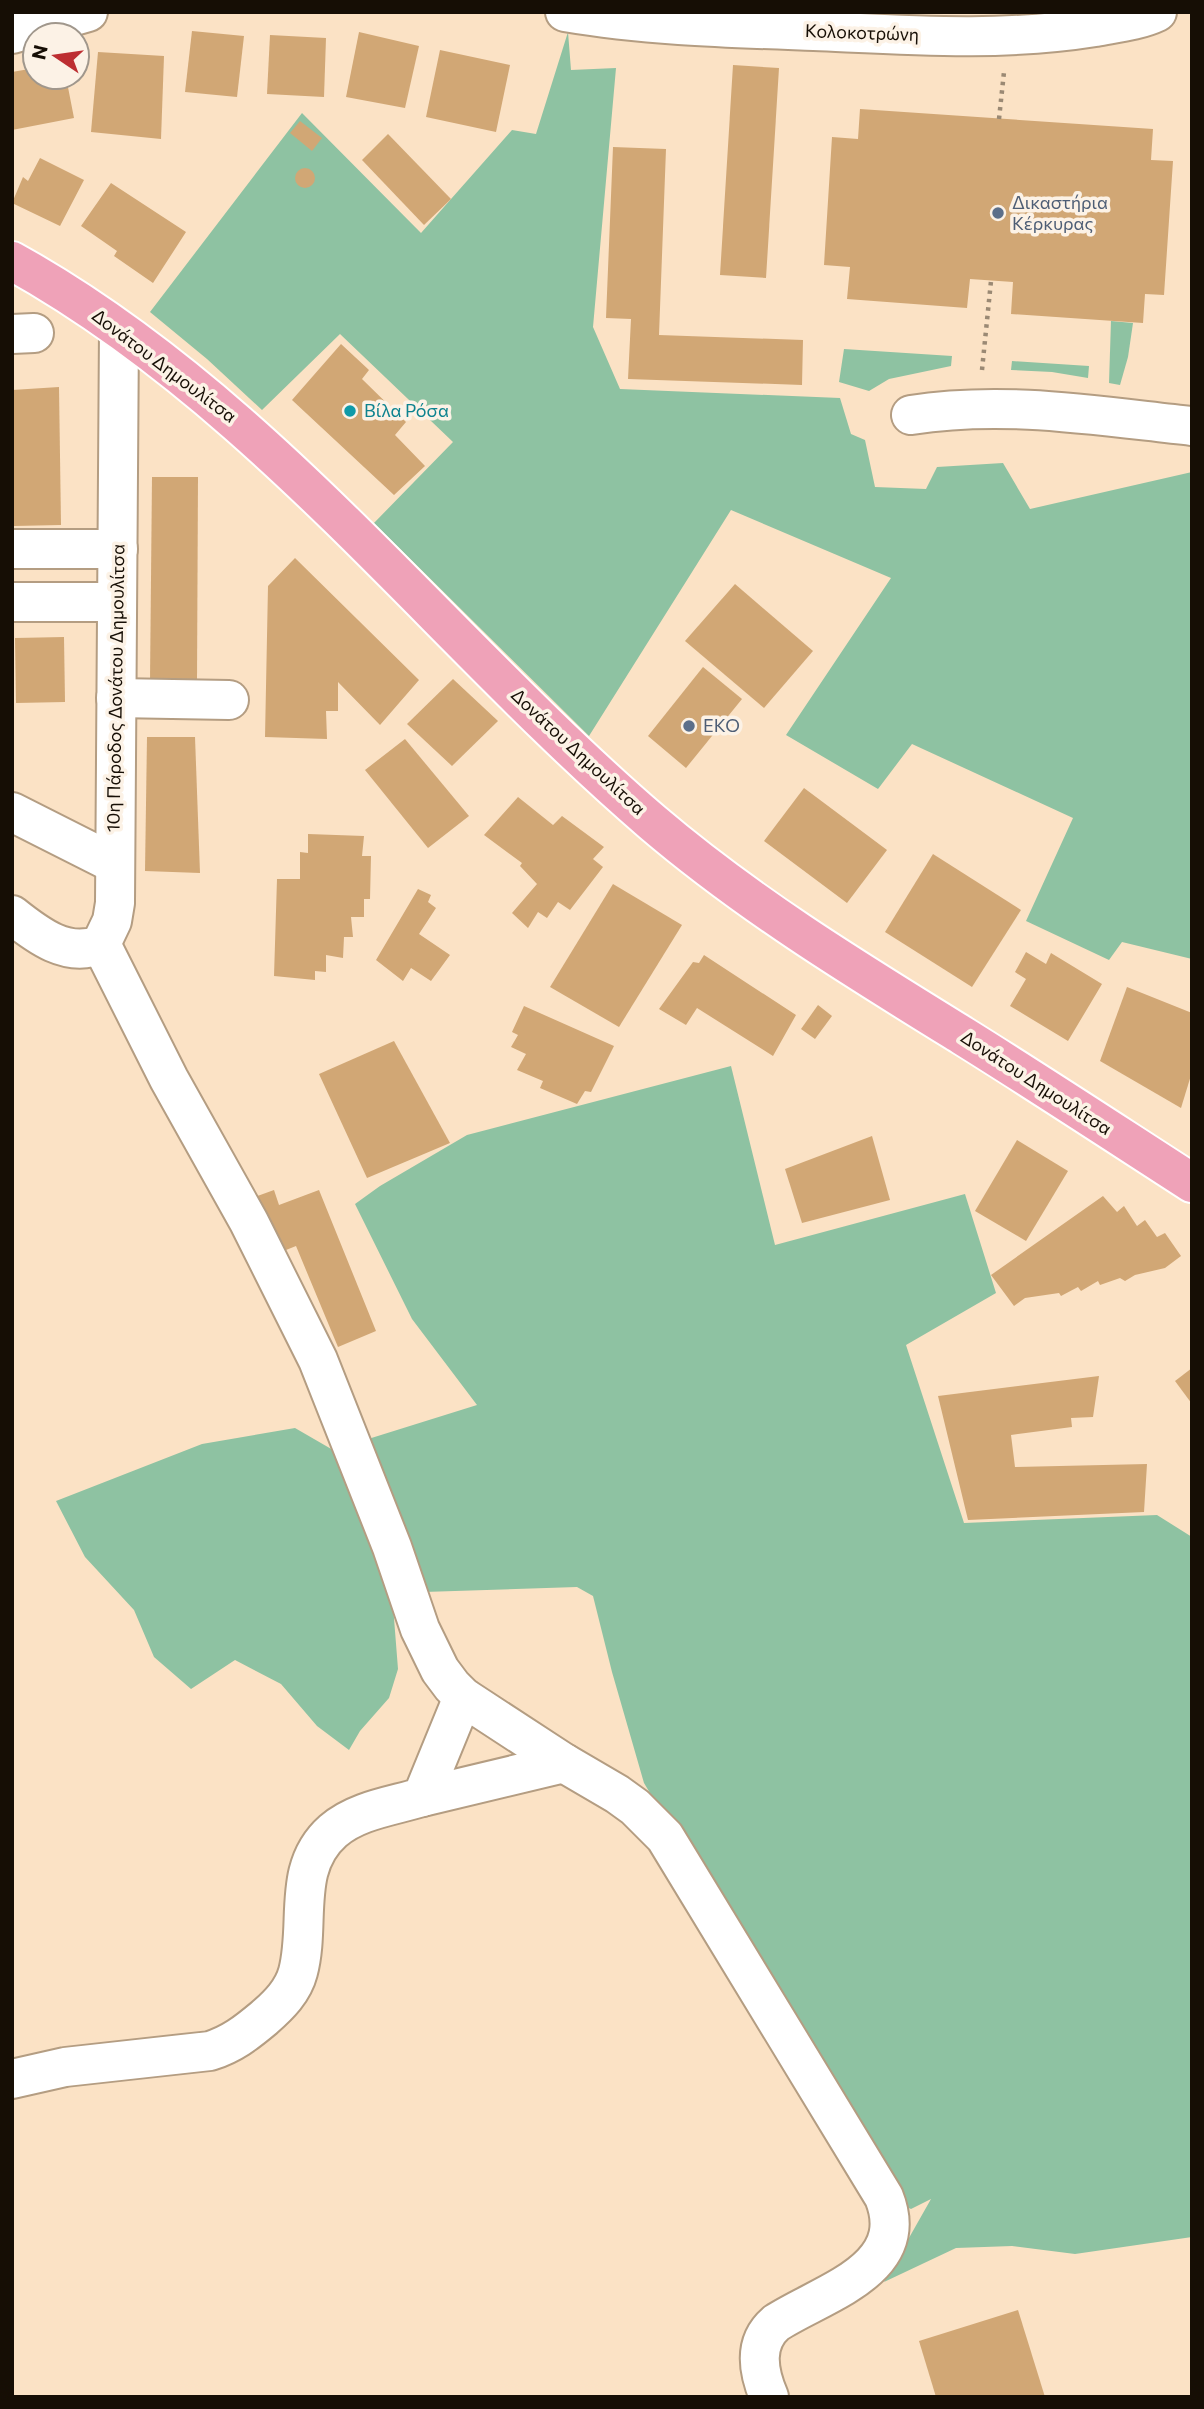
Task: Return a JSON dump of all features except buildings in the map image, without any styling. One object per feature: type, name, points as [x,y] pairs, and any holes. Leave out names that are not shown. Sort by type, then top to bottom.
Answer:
[{"type":"main road","name":"Δονάτου Δημουλίτσα","points":[[12,261],[71,296],[119,330],[189,383],[275,455],[550,727],[612,786],[705,865],[828,952],[1192,1183]]},
{"type":"street","points":[[12,34],[88,12]]},
{"type":"street","name":"Κολοκοτρώνη","points":[[565,12],[605,19],[691,26],[934,36],[1016,35],[1075,30],[1124,22],[1157,12]]},
{"type":"street","name":"10η Πάροδος Δονάτου Δημουλίτσα","points":[[101,944],[112,921],[115,903],[119,330]]},
{"type":"street","points":[[911,415],[978,408],[1070,413],[1192,426]]},
{"type":"street","points":[[12,549],[118,549]]},
{"type":"street","points":[[12,602],[117,602]]},
{"type":"street","points":[[116,698],[229,700]]},
{"type":"street","points":[[12,812],[115,864]]},
{"type":"street","points":[[12,915],[38,936],[53,943],[83,949],[91,949],[101,944],[169,1079],[249,1222],[318,1360],[392,1547],[420,1629],[440,1670],[463,1697],[617,1794],[635,1807],[665,1838],[881,2190],[888,2206],[889,2222],[880,2257],[859,2276],[776,2323],[762,2342],[759,2359],[762,2379],[769,2397]]},
{"type":"street","points":[[422,1797],[463,1697]]},
{"type":"street","points":[[12,2079],[65,2067],[210,2051],[240,2038],[282,2001],[298,1973],[306,1877],[312,1859],[335,1829],[354,1818],[422,1797],[564,1762]]},
{"type":"path","points":[[999,119],[1005,65]]},
{"type":"path","points":[[978,408],[991,281]]},
{"type":"green space","points":[[568,32],[571,70],[616,68],[593,327],[620,389],[840,398],[851,434],[865,440],[875,487],[926,489],[937,467],[1003,463],[1030,509],[1192,472],[1192,959],[1122,942],[1109,960],[1026,921],[1073,818],[912,744],[878,789],[786,735],[891,578],[731,510],[589,736],[374,523],[453,442],[340,334],[262,410],[207,359],[150,312],[302,113],[421,233],[512,130],[536,134]]},
{"type":"green space","points":[[1111,321],[1133,323],[1120,385],[1109,383]]},
{"type":"green space","points":[[844,349],[952,356],[951,366],[889,379],[869,391],[839,382]]},
{"type":"green space","points":[[1012,361],[1089,366],[1088,378],[1052,372],[1011,370]]},
{"type":"green space","points":[[731,1066],[775,1245],[965,1194],[996,1293],[906,1345],[964,1523],[1157,1515],[1192,1537],[1192,2237],[1075,2254],[1012,2246],[956,2248],[884,2282],[931,2199],[911,2209],[892,2200],[644,1783],[593,1596],[577,1587],[392,1593],[398,1669],[389,1698],[360,1731],[349,1750],[317,1726],[281,1684],[235,1660],[191,1689],[154,1657],[134,1610],[85,1557],[56,1501],[202,1444],[295,1428],[333,1450],[477,1405],[412,1319],[355,1204],[380,1186],[467,1135]]},
{"type":"place","name":"Δικαστήρια Κέρκυρας","points":[[998,213]]},
{"type":"place","name":"Βίλα Ρόσα","points":[[350,411]]},
{"type":"place","name":"EKO","points":[[689,726]]}]
